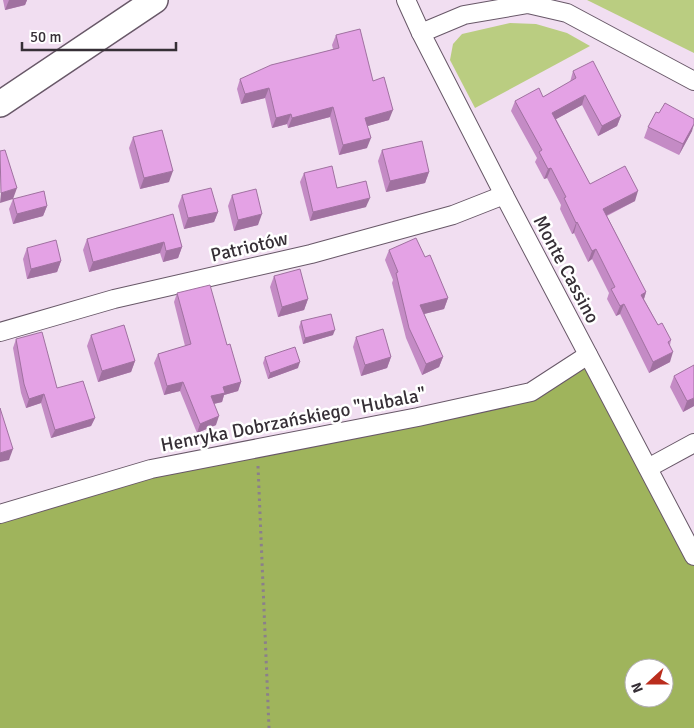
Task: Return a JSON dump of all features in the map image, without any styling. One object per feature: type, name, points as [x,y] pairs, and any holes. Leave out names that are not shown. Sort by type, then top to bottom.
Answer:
[{"type":"main road","points":[[0,104],[155,0]]},
{"type":"street","name":"Monte Cassino","points":[[406,0],[504,195],[694,556]]},
{"type":"street","points":[[421,33],[464,15],[528,4],[567,13],[694,81]]},
{"type":"street","name":"Patriotów","points":[[0,332],[114,299],[311,254],[453,216],[504,195]]},
{"type":"street","name":"Henryka Dobrzańskiego \"Hubala\"","points":[[0,514],[151,469],[418,417],[531,392],[588,355]]},
{"type":"street","points":[[648,468],[694,443]]},
{"type":"path","points":[[257,448],[269,728]]},
{"type":"green space","points":[[587,0],[694,0],[694,53]]},
{"type":"green space","points":[[510,23],[536,24],[567,33],[590,46],[475,108],[450,60],[453,44],[462,34]]},
{"type":"green space","points":[[588,355],[694,555],[694,728],[0,728],[0,514],[151,469],[531,392]]},
{"type":"building","points":[[360,29],[373,81],[384,77],[393,110],[365,118],[371,138],[343,145],[333,107],[292,118],[291,114],[276,118],[269,88],[245,94],[240,79],[271,65],[339,48],[336,35]]},
{"type":"building","points":[[593,61],[621,116],[602,126],[585,95],[552,113],[590,184],[625,166],[638,191],[603,209],[646,292],[641,295],[658,325],[662,323],[671,340],[668,342],[673,352],[653,362],[624,304],[620,306],[611,289],[615,287],[596,249],[592,251],[576,223],[564,198],[566,197],[551,168],[548,169],[539,152],[542,150],[515,101],[539,88],[543,97],[576,78],[573,71]]},
{"type":"building","points":[[665,103],[694,119],[694,124],[683,144],[648,127],[656,112],[659,113]]},
{"type":"building","points":[[162,130],[173,171],[144,178],[133,137]]},
{"type":"building","points":[[422,141],[429,172],[390,181],[382,150]]},
{"type":"building","points":[[5,150],[17,188],[1,193],[0,151]]},
{"type":"building","points":[[332,166],[337,188],[366,181],[370,198],[313,212],[304,173]]},
{"type":"building","points":[[211,188],[218,212],[188,218],[182,195]]},
{"type":"building","points":[[256,189],[262,214],[238,220],[232,195]]},
{"type":"building","points":[[44,191],[47,206],[17,214],[13,199]]},
{"type":"building","points":[[173,214],[182,247],[166,251],[164,242],[93,262],[87,239]]},
{"type":"building","points":[[416,238],[425,257],[430,255],[448,298],[420,305],[443,357],[426,364],[409,328],[396,273],[398,272],[389,250]]},
{"type":"building","points":[[56,240],[61,261],[31,269],[27,248]]},
{"type":"building","points":[[300,269],[308,299],[282,307],[274,276]]},
{"type":"building","points":[[210,285],[227,345],[230,344],[241,382],[223,387],[225,393],[211,396],[219,416],[200,424],[183,382],[167,386],[158,354],[191,344],[177,293]]},
{"type":"building","points":[[331,314],[335,330],[305,338],[301,321]]},
{"type":"building","points":[[124,325],[135,361],[102,371],[91,335]]},
{"type":"building","points":[[383,329],[391,357],[365,365],[356,337]]},
{"type":"building","points":[[42,332],[57,388],[83,381],[95,418],[55,430],[44,394],[29,399],[24,384],[16,339]]},
{"type":"building","points":[[295,347],[300,362],[270,373],[265,357]]},
{"type":"building","points":[[694,365],[694,398],[687,401],[674,376]]},
{"type":"building","points":[[0,408],[13,449],[0,453]]}]
